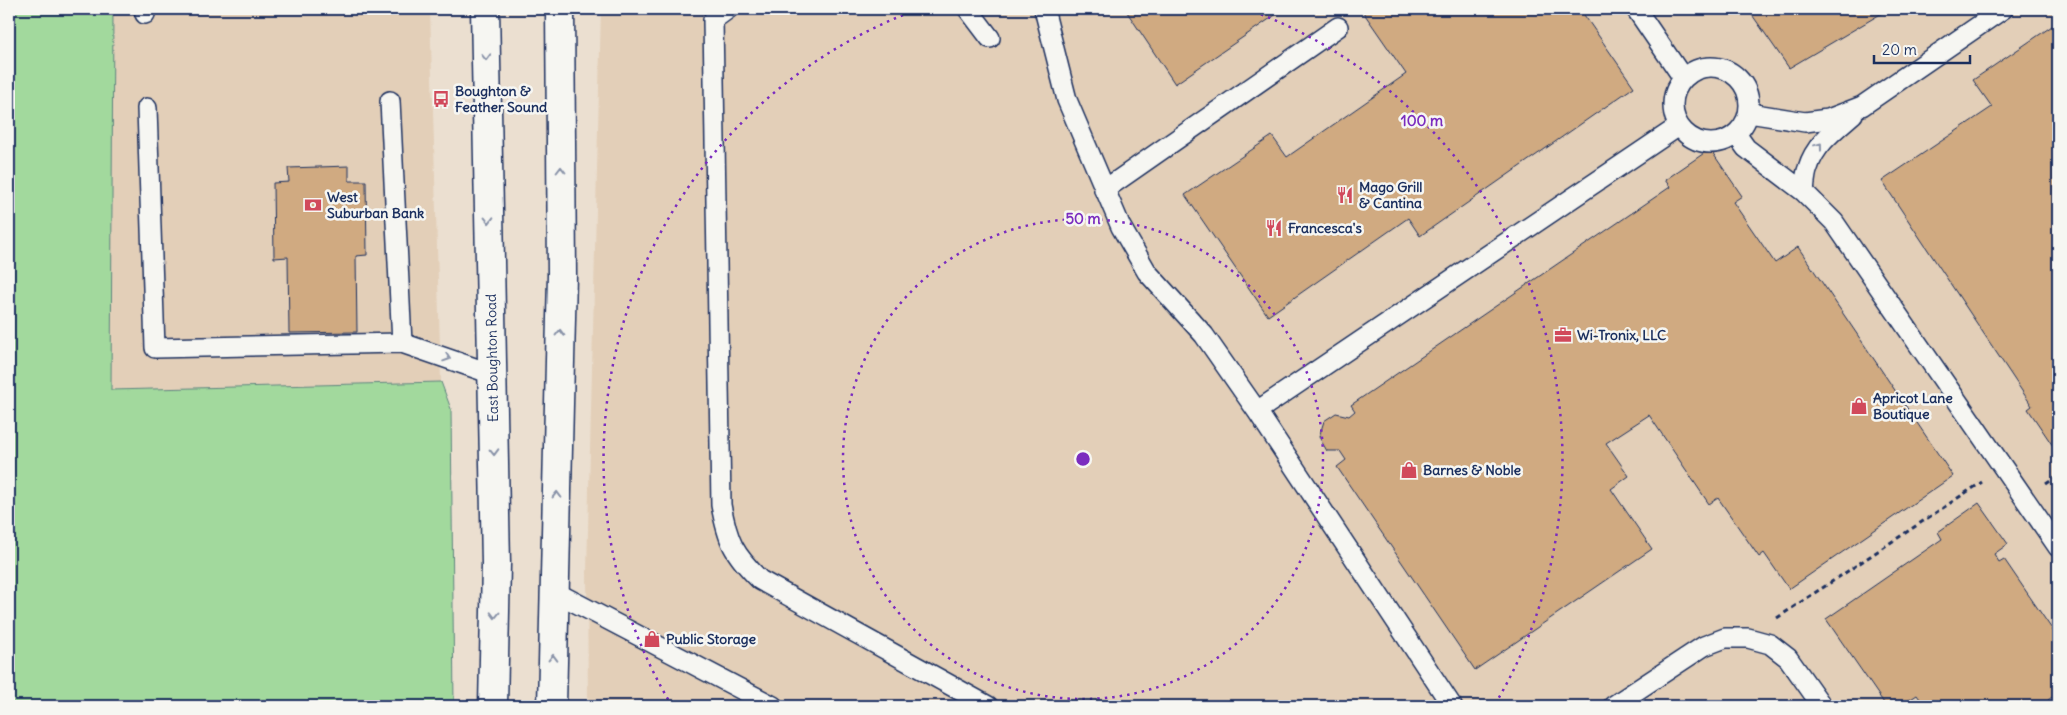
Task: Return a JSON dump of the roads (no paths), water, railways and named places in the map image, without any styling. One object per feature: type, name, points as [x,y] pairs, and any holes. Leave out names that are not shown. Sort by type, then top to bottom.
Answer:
[{"type":"main road","name":"East Boughton Road","points":[[485,9],[496,564],[493,706]]},
{"type":"main road","points":[[552,706],[562,275],[560,9]]},
{"type":"lane","points":[[728,9],[713,20],[721,505],[726,534],[739,559],[760,580],[988,706]]},
{"type":"lane","points":[[968,9],[990,38]]},
{"type":"lane","points":[[1044,9],[1066,100],[1121,227],[1147,272],[1204,335],[1452,706]]},
{"type":"lane","points":[[1636,9],[1684,78]]},
{"type":"lane","points":[[1804,192],[1807,168],[1825,139],[1862,106],[2003,9]]},
{"type":"lane","points":[[1104,190],[1338,27]]},
{"type":"lane","points":[[1705,66],[1718,66],[1730,71],[1739,78],[1746,88],[1750,100],[1749,113],[1744,124],[1736,134],[1725,141],[1712,143],[1699,141],[1688,135],[1679,126],[1674,114],[1673,101],[1676,88],[1693,70],[1705,66]]},
{"type":"lane","points":[[390,101],[402,343]]},
{"type":"lane","points":[[1749,113],[1805,122],[1828,119],[1862,106]]},
{"type":"lane","points":[[147,108],[155,348],[402,343],[492,374]]},
{"type":"lane","points":[[1257,412],[1679,126]]},
{"type":"lane","points":[[1736,134],[1746,148],[1804,192],[1834,222],[2058,547]]},
{"type":"lane","points":[[555,592],[773,706]]},
{"type":"lane","points":[[1613,706],[1704,646],[1725,638],[1748,638],[1770,644],[1788,658],[1822,706]]},
{"type":"place","name":"Boughton & Feather Sound","points":[[441,99]]},
{"type":"place","name":"Mago Grill & Cantina","points":[[1345,195]]},
{"type":"place","name":"West Suburban Bank","points":[[313,205]]},
{"type":"place","name":"Francesca's","points":[[1274,228]]},
{"type":"place","name":"Wi-Tronix, LLC","points":[[1563,335]]},
{"type":"place","name":"Apricot Lane Boutique","points":[[1859,406]]},
{"type":"place","name":"Barnes & Noble","points":[[1409,470]]},
{"type":"place","name":"Public Storage","points":[[652,639]]}]
